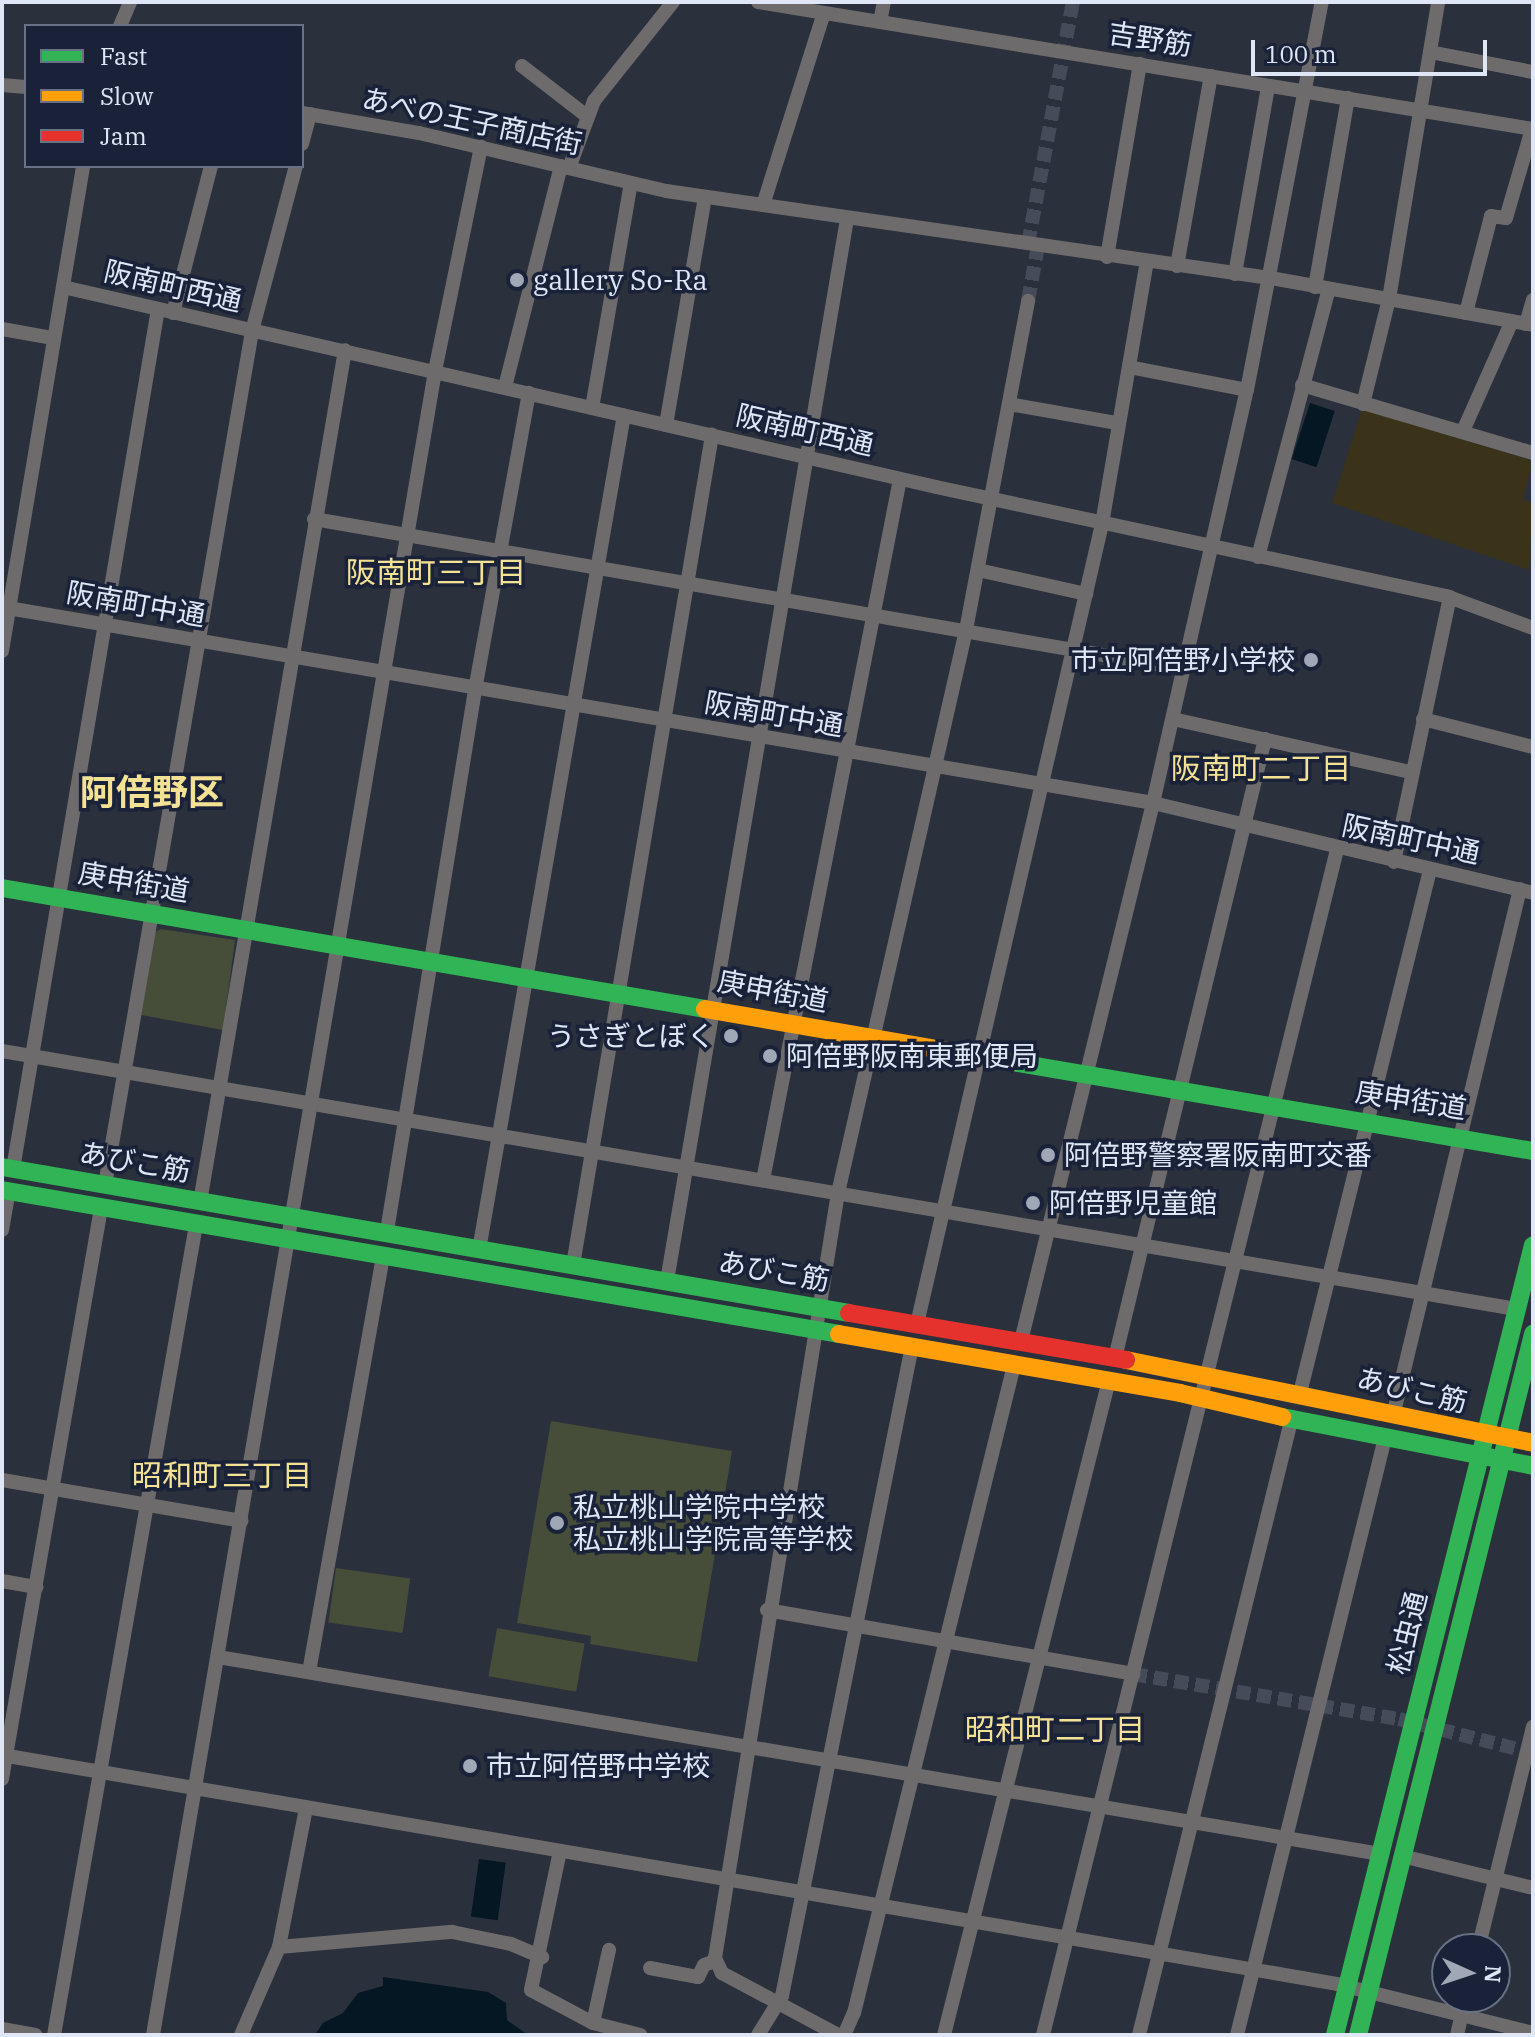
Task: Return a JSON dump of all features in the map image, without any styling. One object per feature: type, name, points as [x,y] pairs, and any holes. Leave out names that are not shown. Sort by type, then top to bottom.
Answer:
[{"type":"main road","name":"庚申街道","points":[[2,888],[1533,1151]]},
{"type":"main road","name":"あびこ筋","points":[[7,1168],[1021,1341],[1300,1393],[1393,1416],[1533,1443]]},
{"type":"main road","name":"あびこ筋","points":[[5,1191],[1109,1380],[1533,1466]]},
{"type":"main road","name":"松虫通","points":[[1335,2035],[1533,1245]]},
{"type":"main road","name":"松虫通","points":[[1358,2035],[1533,1334]]},
{"type":"street","points":[[121,24],[130,2]]},
{"type":"street","points":[[505,387],[565,167],[588,117],[625,59],[673,2]]},
{"type":"street","name":"吉野筋","points":[[758,2],[1532,129]]},
{"type":"street","points":[[880,22],[884,2]]},
{"type":"street","points":[[1021,1341],[1173,719],[1247,390],[1322,2]]},
{"type":"street","points":[[1363,404],[1389,299],[1438,2]]},
{"type":"street","points":[[763,205],[824,13]]},
{"type":"street","points":[[1430,52],[1533,72]]},
{"type":"street","points":[[1107,257],[1140,64]]},
{"type":"street","points":[[522,66],[588,117]]},
{"type":"street","points":[[1177,266],[1211,76]]},
{"type":"street","points":[[2,85],[24,87]]},
{"type":"street","points":[[1235,274],[1268,86]]},
{"type":"street","points":[[1258,557],[1302,385],[1322,288],[1348,98]]},
{"type":"street","name":"あべの王子商店街","points":[[306,114],[481,147],[631,183],[705,197],[1270,278],[1524,323]]},
{"type":"street","points":[[1466,313],[1491,216],[1506,218],[1532,129]]},
{"type":"street","points":[[153,2035],[435,371],[481,147]]},
{"type":"street","points":[[2,651],[6,608],[83,168]]},
{"type":"street","points":[[7,1168],[165,311],[210,168]]},
{"type":"street","points":[[105,1185],[252,331],[295,168]]},
{"type":"street","points":[[592,408],[631,183]]},
{"type":"street","points":[[666,425],[705,197]]},
{"type":"street","points":[[667,1281],[847,219]]},
{"type":"street","points":[[917,1324],[1102,524],[1147,262]]},
{"type":"street","name":"阪南町西通","points":[[63,287],[900,479],[1450,597],[1533,628]]},
{"type":"street","points":[[1463,431],[1524,323],[1533,300]]},
{"type":"street","points":[[838,2035],[720,1971],[715,1961],[767,1610],[838,1193],[966,630],[1028,301]]},
{"type":"street","points":[[2,329],[53,338]]},
{"type":"street","points":[[200,1202],[289,657],[345,350]]},
{"type":"street","points":[[1129,367],[1247,390]]},
{"type":"street","points":[[1302,385],[1533,451]]},
{"type":"street","points":[[387,1231],[475,690],[529,393]]},
{"type":"street","points":[[1009,404],[1117,423]]},
{"type":"street","points":[[479,1250],[594,567],[624,415]]},
{"type":"street","points":[[573,1265],[712,435]]},
{"type":"street","points":[[763,1180],[900,479]]},
{"type":"street","points":[[314,519],[1184,669]]},
{"type":"street","points":[[978,570],[1086,594]]},
{"type":"street","points":[[1394,862],[1450,597]]},
{"type":"street","name":"阪南町中通","points":[[6,608],[1153,803],[1337,850],[1526,891]]},
{"type":"street","points":[[1173,719],[1411,772]]},
{"type":"street","points":[[1423,719],[1533,747]]},
{"type":"street","points":[[1115,1358],[1247,825],[1265,739]]},
{"type":"street","points":[[1043,2035],[1337,850]]},
{"type":"street","points":[[1300,1393],[1430,870]]},
{"type":"street","points":[[1393,1416],[1460,1137],[1526,891]]},
{"type":"street","points":[[2,1051],[1516,1309]]},
{"type":"street","points":[[2,1230],[5,1191]]},
{"type":"street","points":[[2,1779],[101,1208]]},
{"type":"street","points":[[54,2035],[196,1225]]},
{"type":"street","points":[[309,1672],[383,1255]]},
{"type":"street","points":[[758,2035],[775,2002],[782,1996],[853,1625],[912,1346]]},
{"type":"street","points":[[844,2035],[914,1776],[1014,1365]]},
{"type":"street","points":[[944,2035],[975,1922],[1037,1657],[1109,1380]]},
{"type":"street","points":[[1139,2035],[1292,1417]]},
{"type":"street","points":[[1237,2035],[1385,1438]]},
{"type":"street","points":[[2,1480],[242,1521]]},
{"type":"street","points":[[2,1581],[36,1587]]},
{"type":"street","points":[[767,1610],[1133,1674]]},
{"type":"street","points":[[218,1657],[1380,1854]]},
{"type":"street","points":[[1482,1933],[1533,1727]]},
{"type":"street","points":[[4,1756],[1160,1952],[1347,1986],[1533,2033]]},
{"type":"street","points":[[241,2035],[279,1947],[306,1808]]},
{"type":"street","points":[[560,1851],[542,1957],[531,1990],[593,2023],[640,2035]]},
{"type":"street","points":[[1402,1856],[1533,1888]]},
{"type":"street","points":[[279,1947],[452,1932],[511,1944],[542,1957]]},
{"type":"street","points":[[593,2023],[609,1950]]},
{"type":"street","points":[[650,1968],[698,1977],[704,1965],[715,1961]]},
{"type":"street","points":[[1457,2035],[1461,2015]]},
{"type":"street","points":[[2,2029],[35,2035]]},
{"type":"green space","points":[[161,929],[235,940],[223,1030],[141,1015],[155,932]]},
{"type":"green space","points":[[551,1421],[732,1451],[697,1662],[590,1644],[591,1636],[517,1623]]},
{"type":"green space","points":[[336,1568],[410,1578],[403,1633],[328,1622]]},
{"type":"green space","points":[[497,1628],[585,1643],[576,1692],[488,1676]]},
{"type":"sand","points":[[1362,409],[1533,461],[1523,499],[1533,503],[1529,570],[1332,503]]},
{"type":"water","points":[[1310,403],[1335,411],[1316,467],[1292,459]]},
{"type":"water","points":[[479,1859],[506,1863],[498,1920],[471,1916]]},
{"type":"water","points":[[383,1977],[488,1992],[506,2003],[507,2020],[528,2035],[315,2035],[323,2023],[343,2013],[358,1993],[383,1986]]},
{"type":"tunnel","points":[[1028,244],[1073,2]]},
{"type":"tunnel","points":[[1028,301],[1038,246]]},
{"type":"tunnel","points":[[1133,1674],[1399,1719],[1533,1753]]},
{"type":"traffic: fast","points":[[2,888],[705,1009]]},
{"type":"traffic: fast","points":[[1012,1062],[1533,1151]]},
{"type":"traffic: fast","points":[[2,1167],[849,1313]]},
{"type":"traffic: fast","points":[[2,1190],[839,1334]]},
{"type":"traffic: fast","points":[[1335,2035],[1533,1245]]},
{"type":"traffic: fast","points":[[1358,2035],[1533,1334]]},
{"type":"traffic: fast","points":[[1282,1417],[1533,1466]]},
{"type":"traffic: slow","points":[[705,1009],[1012,1062]]},
{"type":"traffic: slow","points":[[839,1334],[1180,1393],[1282,1417]]},
{"type":"traffic: slow","points":[[1126,1360],[1533,1443]]},
{"type":"traffic: jam","points":[[849,1313],[1126,1360]]},
{"type":"place","name":"gallery So-Ra","points":[[517,280]]},
{"type":"place","name":"市立阿倍野小学校","points":[[1311,660]]},
{"type":"place","name":"うさぎとぼく","points":[[731,1036]]},
{"type":"place","name":"阿倍野阪南東郵便局","points":[[770,1056]]},
{"type":"place","name":"阿倍野警察署阪南町交番","points":[[1048,1155]]},
{"type":"place","name":"阿倍野児童館","points":[[1033,1203]]},
{"type":"place","name":"私立桃山学院中学校 私立桃山学院高等学校","points":[[557,1523]]},
{"type":"place","name":"市立阿倍野中学校","points":[[470,1766]]},
{"type":"district","name":"阪南町三丁目","points":[[436,572]]},
{"type":"district","name":"阪南町二丁目","points":[[1261,768]]},
{"type":"district","name":"阿倍野区","points":[[152,792]]},
{"type":"district","name":"昭和町三丁目","points":[[222,1475]]},
{"type":"district","name":"昭和町二丁目","points":[[1055,1729]]}]
